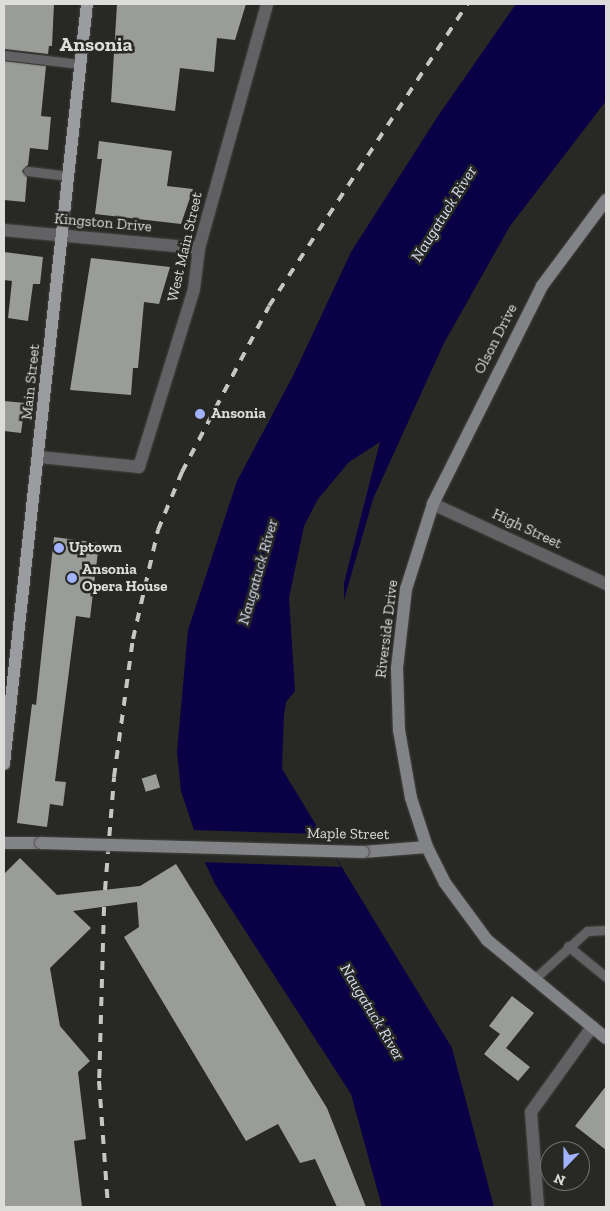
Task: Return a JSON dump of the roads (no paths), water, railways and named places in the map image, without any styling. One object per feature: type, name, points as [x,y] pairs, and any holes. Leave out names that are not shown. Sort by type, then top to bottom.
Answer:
[{"type":"main road","name":"Main Street","points":[[4,758],[64,235],[87,4]]},
{"type":"main road","name":"Olson Drive","points":[[433,504],[542,286],[606,200]]},
{"type":"main road","name":"Riverside Drive","points":[[427,847],[410,798],[399,730],[397,668],[406,589],[433,504]]},
{"type":"main road","name":"Maple Street","points":[[4,843],[363,852],[427,847]]},
{"type":"main road","points":[[427,847],[462,909],[487,940],[533,980],[606,1038]]},
{"type":"street","name":"West Main Street","points":[[39,457],[139,467],[194,289],[198,248],[267,4]]},
{"type":"street","name":"Kingston Drive","points":[[4,230],[198,248]]},
{"type":"street","name":"High Street","points":[[433,504],[606,584]]},
{"type":"street","points":[[538,1207],[530,1112],[592,1027]]},
{"type":"lane","points":[[4,55],[80,64]]},
{"type":"lane","points":[[28,171],[69,176]]},
{"type":"lane","points":[[533,980],[568,946],[587,931],[606,930]]},
{"type":"lane","points":[[568,946],[606,977]]},
{"type":"water","name":"Naugatuck River","points":[[516,4],[606,4],[606,101],[510,226],[444,343],[373,499],[344,600],[344,583],[380,442],[349,462],[318,499],[304,526],[289,598],[295,691],[286,702],[282,769],[452,1048],[494,1207],[382,1207],[351,1094],[215,884],[204,860],[181,791],[177,752],[188,630],[237,481],[294,374],[351,252],[438,116]]},
{"type":"railway","points":[[105,890],[114,777],[133,639],[158,530],[182,472],[269,306],[467,4]]},
{"type":"railway","points":[[104,907],[99,1081],[108,1207]]},
{"type":"place","name":"Ansonia","points":[[200,414]]},
{"type":"place","name":"Uptown","points":[[59,548]]},
{"type":"place","name":"Ansonia Opera House","points":[[72,578]]},
{"type":"district","name":"Ansonia","points":[[96,44]]}]
